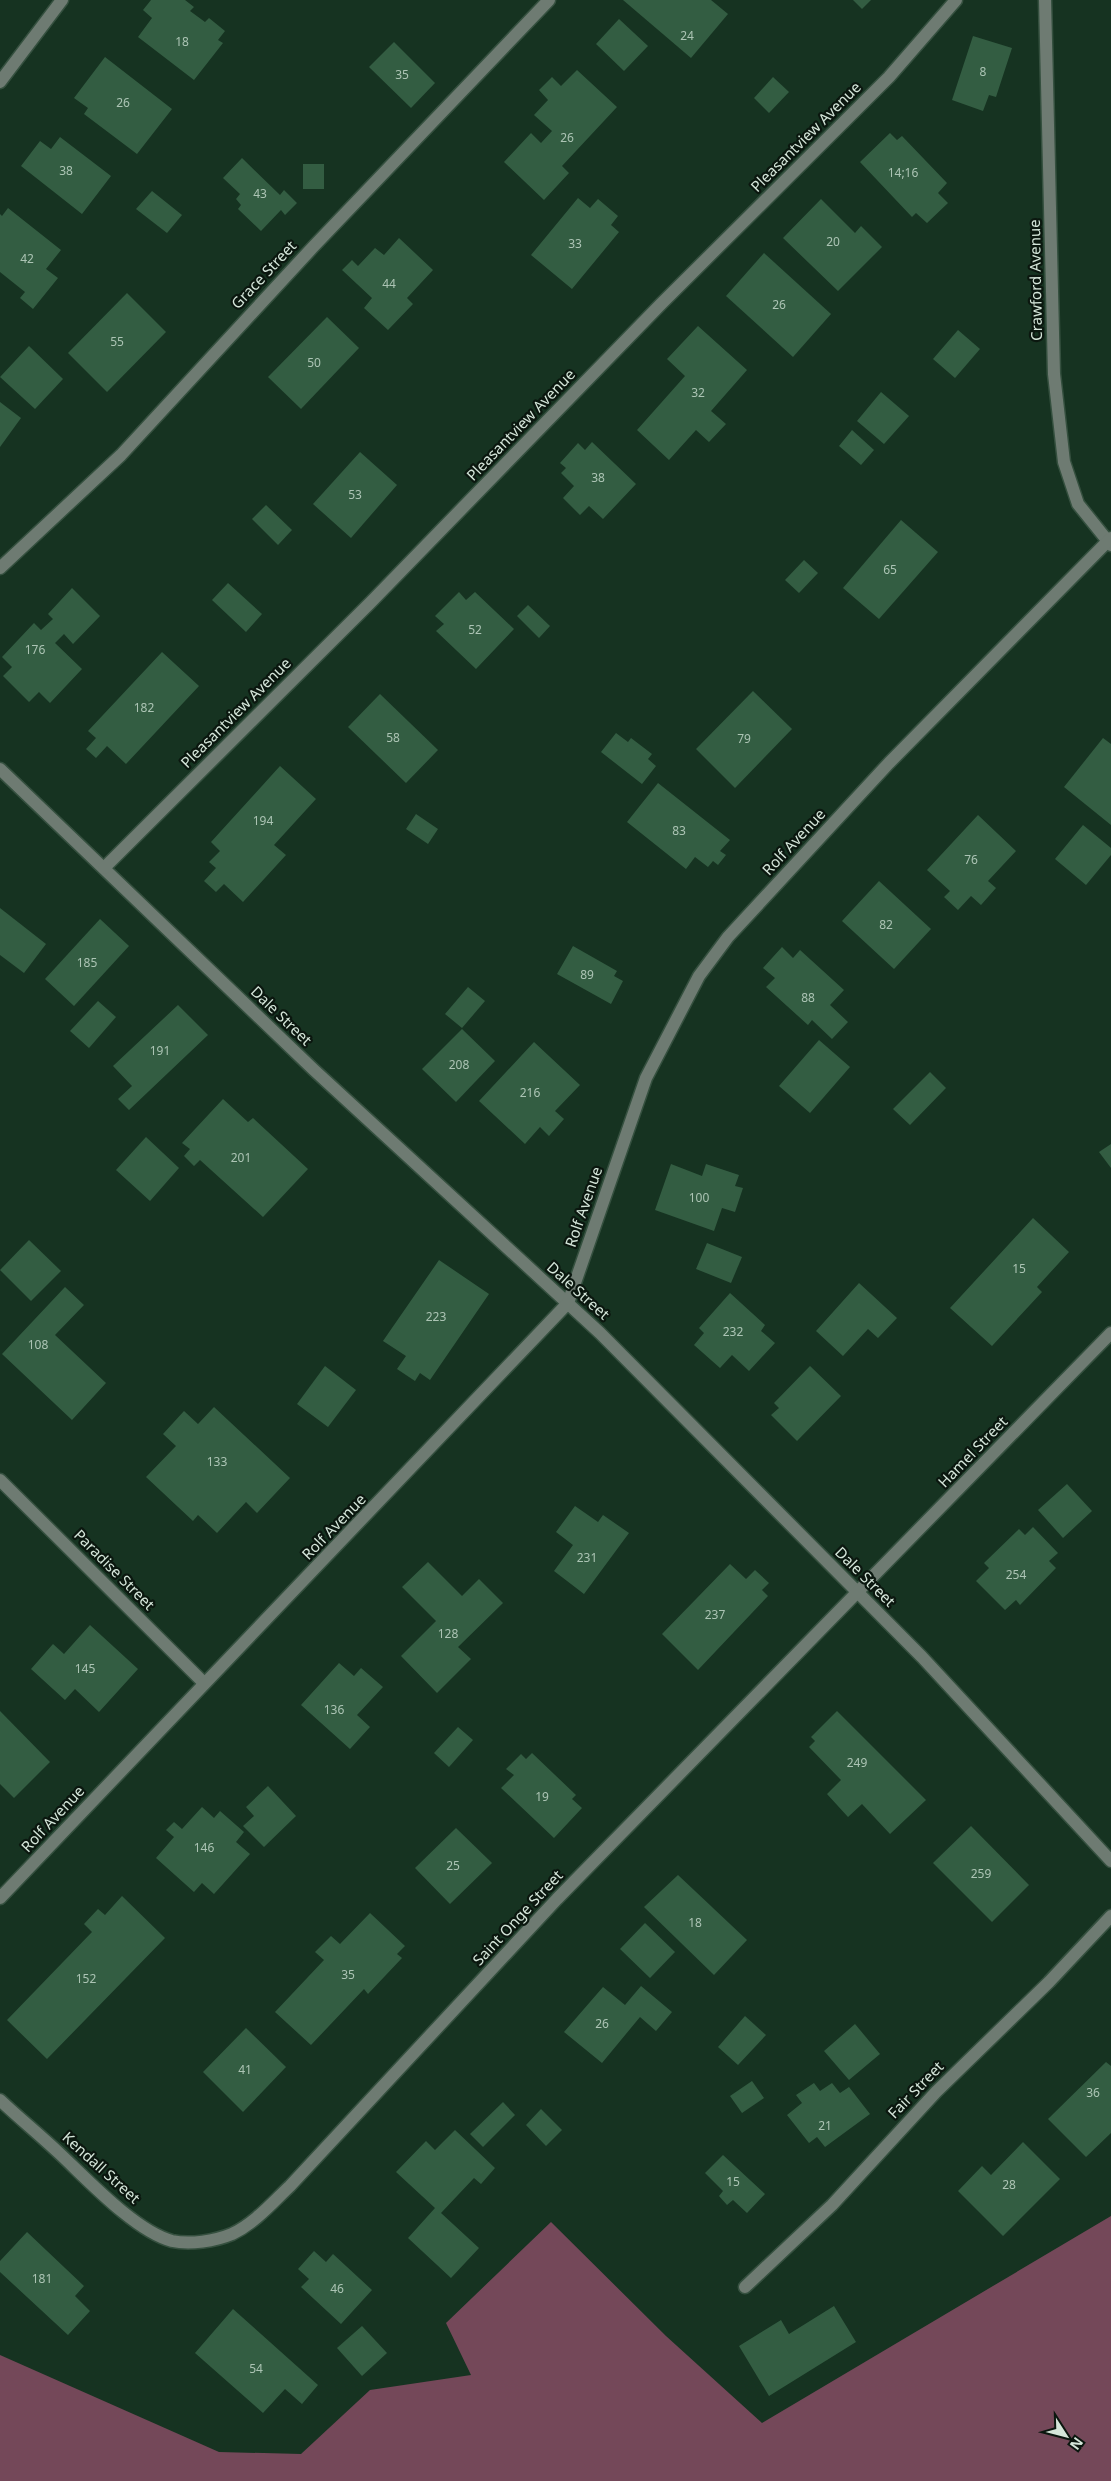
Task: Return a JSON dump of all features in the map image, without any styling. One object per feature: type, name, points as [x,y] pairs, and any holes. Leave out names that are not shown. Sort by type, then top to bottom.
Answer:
[{"type":"street","points":[[0,82],[62,0]]},
{"type":"street","name":"Grace Street","points":[[0,568],[120,455],[313,247],[549,0]]},
{"type":"street","name":"Pleasantview Avenue","points":[[104,868],[371,602],[661,304],[889,77],[956,0]]},
{"type":"street","name":"Crawford Avenue","points":[[1045,0],[1056,394],[1064,462],[1078,504],[1110,541]]},
{"type":"street","name":"Rolf Avenue","points":[[0,1898],[204,1683],[297,1590],[568,1303],[646,1078],[699,976],[728,938],[888,763],[1110,541]]},
{"type":"street","name":"Dale Street","points":[[0,769],[314,1070],[600,1333],[928,1665],[1111,1861]]},
{"type":"street","name":"Hamel Street","points":[[858,1593],[1111,1333]]},
{"type":"street","name":"Paradise Street","points":[[0,1480],[204,1683]]},
{"type":"street","name":"Saint Onge Street","points":[[190,2242],[213,2240],[231,2234],[252,2221],[290,2186],[557,1899],[858,1593]]},
{"type":"street","name":"Fair Street","points":[[745,2287],[832,2205],[936,2092],[1048,1982],[1111,1916]]},
{"type":"street","name":"Kendall Street","points":[[0,2100],[107,2198],[132,2217],[159,2235],[173,2241],[190,2242]]},
{"type":"shaded area","points":[[1111,2216],[1111,2481],[0,2481],[0,2355],[219,2452],[301,2454],[370,2390],[471,2375],[446,2323],[551,2222],[666,2336],[762,2423]]},
{"type":"building","points":[[151,0],[185,0],[194,7],[190,11],[205,22],[209,18],[225,31],[218,40],[223,43],[194,80],[138,37],[152,18],[143,10]]},
{"type":"building","points":[[623,0],[711,0],[728,14],[691,58]]},
{"type":"building","points":[[853,0],[871,0],[862,9]]},
{"type":"building","points":[[619,19],[648,46],[624,71],[596,44]]},
{"type":"building","points":[[973,36],[1012,48],[996,97],[989,95],[983,111],[952,100]]},
{"type":"building","points":[[394,42],[435,83],[411,108],[369,67]]},
{"type":"building","points":[[105,57],[172,109],[137,154],[84,114],[88,108],[74,98]]},
{"type":"building","points":[[577,70],[617,107],[562,166],[569,173],[544,200],[504,162],[531,133],[541,143],[552,131],[534,115],[548,100],[539,90],[552,77],[561,86]]},
{"type":"building","points":[[773,77],[789,92],[769,113],[754,98]]},
{"type":"building","points":[[890,133],[897,140],[902,136],[947,183],[938,193],[948,203],[927,223],[916,213],[912,217],[860,162]]},
{"type":"building","points":[[60,137],[111,176],[82,214],[21,166],[40,141],[51,149]]},
{"type":"building","points":[[242,158],[280,195],[284,190],[297,203],[285,215],[281,210],[261,231],[238,209],[241,205],[236,199],[240,194],[223,178]]},
{"type":"building","points":[[303,164],[324,164],[324,189],[303,189]]},
{"type":"building","points":[[152,191],[182,215],[167,233],[136,209]]},
{"type":"building","points":[[578,198],[590,208],[598,199],[618,216],[611,225],[619,232],[572,289],[531,255]]},
{"type":"building","points":[[821,199],[855,233],[861,226],[882,247],[838,291],[783,238]]},
{"type":"building","points":[[8,208],[61,250],[46,269],[58,278],[33,309],[20,298],[25,292],[0,272],[0,214],[2,216]]},
{"type":"building","points":[[399,238],[433,270],[407,298],[413,304],[388,330],[364,308],[372,298],[342,270],[352,260],[358,266],[375,248],[384,255]]},
{"type":"building","points":[[764,253],[831,314],[793,357],[726,296]]},
{"type":"building","points":[[127,293],[166,332],[107,392],[68,353]]},
{"type":"building","points":[[327,317],[359,348],[301,409],[268,377]]},
{"type":"building","points":[[698,326],[747,370],[711,411],[726,424],[709,442],[696,430],[669,460],[637,430],[685,376],[667,359]]},
{"type":"building","points":[[958,330],[980,349],[955,378],[933,359]]},
{"type":"building","points":[[29,346],[63,379],[35,409],[0,377]]},
{"type":"building","points":[[881,392],[909,416],[884,444],[857,421]]},
{"type":"building","points":[[0,402],[21,418],[0,447]]},
{"type":"building","points":[[852,430],[874,450],[861,465],[839,446]]},
{"type":"building","points":[[592,442],[636,484],[603,519],[589,506],[580,515],[563,498],[574,486],[561,473],[566,468],[560,463],[578,443],[585,450]]},
{"type":"building","points":[[360,452],[397,485],[351,538],[313,504]]},
{"type":"building","points":[[266,505],[292,530],[278,545],[252,519]]},
{"type":"building","points":[[901,520],[938,552],[879,619],[843,588]]},
{"type":"building","points":[[804,560],[818,573],[799,593],[785,580]]},
{"type":"building","points":[[228,583],[262,614],[246,632],[212,600]]},
{"type":"building","points":[[72,588],[100,616],[73,644],[64,634],[55,643],[82,669],[50,703],[39,692],[29,702],[3,676],[12,667],[2,657],[34,623],[41,630],[53,619],[48,614]]},
{"type":"building","points":[[459,592],[466,600],[475,592],[514,629],[476,669],[436,631],[444,624],[435,616]]},
{"type":"building","points":[[528,605],[550,626],[539,638],[517,616]]},
{"type":"building","points":[[162,652],[199,686],[126,764],[107,746],[96,758],[86,749],[96,738],[88,731]]},
{"type":"building","points":[[753,691],[792,729],[735,788],[696,749]]},
{"type":"building","points":[[380,694],[438,750],[406,783],[348,727]]},
{"type":"building","points":[[616,733],[628,742],[631,738],[652,754],[648,759],[656,766],[642,784],[601,752]]},
{"type":"building","points":[[1103,738],[1111,744],[1111,825],[1064,787]]},
{"type":"building","points":[[280,766],[316,799],[274,845],[286,855],[243,902],[224,884],[216,892],[204,881],[216,868],[209,862],[220,851],[211,842]]},
{"type":"building","points":[[658,783],[730,840],[720,851],[726,855],[718,865],[713,861],[708,867],[695,857],[686,869],[627,822]]},
{"type":"building","points":[[416,814],[438,829],[428,844],[406,829]]},
{"type":"building","points":[[978,815],[1016,851],[988,881],[996,888],[981,905],[971,896],[958,910],[944,897],[950,891],[927,870]]},
{"type":"building","points":[[1083,825],[1111,848],[1111,855],[1086,885],[1055,859]]},
{"type":"building","points":[[879,881],[931,929],[894,969],[842,921]]},
{"type":"building","points":[[0,908],[46,944],[24,973],[0,955]]},
{"type":"building","points":[[100,919],[129,946],[74,1006],[45,979]]},
{"type":"building","points":[[573,946],[617,971],[614,976],[623,981],[611,1004],[557,974]]},
{"type":"building","points":[[782,947],[793,958],[800,950],[844,990],[830,1005],[848,1022],[832,1039],[812,1020],[808,1025],[766,987],[775,978],[763,968]]},
{"type":"building","points":[[468,987],[485,1001],[462,1028],[445,1014]]},
{"type":"building","points":[[98,1001],[116,1017],[89,1048],[70,1031]]},
{"type":"building","points":[[178,1005],[208,1035],[129,1110],[118,1099],[132,1086],[113,1066]]},
{"type":"building","points":[[462,1029],[495,1061],[456,1102],[422,1069]]},
{"type":"building","points":[[819,1040],[850,1067],[810,1113],[779,1086]]},
{"type":"building","points":[[534,1042],[580,1085],[555,1111],[564,1119],[549,1136],[540,1127],[525,1144],[479,1101]]},
{"type":"building","points":[[930,1072],[946,1088],[910,1125],[893,1109]]},
{"type":"building","points":[[223,1099],[248,1122],[253,1118],[308,1169],[263,1217],[200,1160],[194,1166],[184,1156],[190,1149],[182,1143]]},
{"type":"building","points":[[146,1137],[179,1168],[150,1201],[116,1170]]},
{"type":"building","points":[[1111,1144],[1111,1168],[1099,1152]]},
{"type":"building","points":[[671,1164],[702,1176],[706,1164],[739,1175],[735,1186],[743,1188],[735,1212],[722,1208],[714,1231],[655,1210]]},
{"type":"building","points":[[1033,1218],[1069,1252],[1037,1287],[1042,1292],[992,1346],[950,1308]]},
{"type":"building","points":[[29,1240],[61,1271],[31,1301],[0,1270]]},
{"type":"building","points":[[707,1243],[742,1257],[731,1283],[696,1269]]},
{"type":"building","points":[[439,1260],[489,1294],[430,1380],[420,1373],[415,1381],[397,1369],[406,1356],[383,1341]]},
{"type":"building","points":[[859,1283],[897,1318],[878,1338],[868,1329],[843,1356],[816,1331]]},
{"type":"building","points":[[65,1287],[84,1305],[55,1335],[106,1383],[72,1420],[2,1354]]},
{"type":"building","points":[[730,1293],[765,1325],[761,1331],[775,1343],[749,1371],[732,1355],[720,1368],[694,1345],[704,1333],[699,1328]]},
{"type":"building","points":[[325,1366],[356,1390],[328,1427],[297,1404]]},
{"type":"building","points":[[810,1366],[841,1396],[797,1441],[771,1415],[779,1408],[774,1403]]},
{"type":"building","points":[[214,1407],[290,1478],[257,1513],[246,1502],[217,1533],[198,1515],[193,1521],[146,1477],[176,1446],[163,1434],[184,1411],[198,1424]]},
{"type":"building","points":[[1067,1484],[1092,1511],[1063,1538],[1038,1510]]},
{"type":"building","points":[[575,1506],[598,1522],[603,1515],[629,1533],[584,1594],[554,1571],[573,1545],[556,1532]]},
{"type":"building","points":[[1033,1527],[1058,1553],[1049,1561],[1056,1568],[1020,1605],[1016,1600],[1005,1610],[976,1581],[989,1568],[984,1563],[1019,1529],[1025,1535]]},
{"type":"building","points":[[428,1562],[462,1596],[479,1579],[503,1603],[458,1647],[471,1659],[437,1693],[401,1656],[436,1621],[402,1587]]},
{"type":"building","points":[[730,1564],[746,1579],[755,1570],[769,1583],[762,1590],[768,1596],[698,1670],[662,1634]]},
{"type":"building","points":[[90,1625],[138,1669],[99,1712],[75,1689],[65,1700],[31,1669],[53,1644],[64,1654]]},
{"type":"building","points":[[339,1663],[354,1676],[361,1668],[383,1687],[357,1715],[370,1727],[350,1749],[301,1705]]},
{"type":"building","points":[[0,1711],[50,1762],[14,1798],[0,1784]]},
{"type":"building","points":[[837,1711],[926,1800],[890,1834],[862,1804],[848,1817],[827,1794],[841,1780],[809,1747],[815,1741],[811,1737]]},
{"type":"building","points":[[458,1727],[473,1740],[449,1767],[434,1753]]},
{"type":"building","points":[[532,1753],[576,1795],[572,1799],[582,1808],[554,1838],[501,1788],[514,1775],[506,1769],[521,1754],[526,1759]]},
{"type":"building","points":[[268,1786],[296,1816],[264,1847],[243,1826],[254,1816],[246,1807]]},
{"type":"building","points":[[202,1807],[214,1818],[220,1811],[244,1832],[236,1842],[250,1854],[214,1894],[202,1883],[194,1892],[156,1858],[174,1837],[166,1830],[174,1822],[182,1829]]},
{"type":"building","points":[[971,1826],[1029,1885],[992,1922],[933,1863]]},
{"type":"building","points":[[456,1828],[492,1863],[450,1904],[415,1868]]},
{"type":"building","points":[[678,1875],[747,1940],[714,1975],[644,1907]]},
{"type":"building","points":[[122,1896],[165,1938],[47,2059],[7,2020],[92,1932],[84,1924],[98,1909],[105,1915]]},
{"type":"building","points":[[370,1913],[405,1946],[397,1954],[402,1958],[368,1994],[364,1989],[311,2045],[275,2012],[324,1960],[315,1952],[331,1936],[340,1944]]},
{"type":"building","points":[[645,1923],[675,1952],[650,1978],[620,1949]]},
{"type":"building","points":[[641,1986],[672,2012],[656,2031],[640,2017],[602,2063],[564,2032],[603,1987],[625,2005]]},
{"type":"building","points":[[745,2016],[766,2035],[738,2065],[718,2047]]},
{"type":"building","points":[[855,2024],[880,2054],[849,2080],[824,2051]]},
{"type":"building","points":[[246,2028],[286,2067],[243,2112],[203,2072]]},
{"type":"building","points":[[1106,2062],[1111,2066],[1111,2133],[1086,2157],[1048,2119]]},
{"type":"building","points":[[752,2081],[764,2098],[742,2113],[730,2096]]},
{"type":"building","points":[[814,2083],[820,2091],[832,2083],[840,2093],[849,2087],[870,2114],[825,2147],[817,2137],[809,2143],[787,2115],[802,2103],[796,2095]]},
{"type":"building","points":[[503,2102],[515,2115],[483,2147],[470,2134]]},
{"type":"building","points":[[541,2109],[562,2130],[546,2146],[526,2125]]},
{"type":"building","points":[[455,2130],[495,2168],[481,2184],[474,2178],[441,2213],[479,2248],[451,2278],[408,2238],[435,2208],[396,2172],[426,2141],[435,2150]]},
{"type":"building","points":[[1023,2142],[1060,2179],[1003,2236],[958,2191],[982,2166],[991,2175]]},
{"type":"building","points":[[723,2155],[765,2194],[747,2213],[733,2200],[727,2205],[719,2196],[723,2191],[705,2173]]},
{"type":"building","points":[[27,2232],[84,2286],[75,2296],[90,2311],[68,2335],[0,2272],[0,2261]]},
{"type":"building","points":[[314,2251],[326,2262],[333,2254],[372,2290],[341,2324],[301,2287],[309,2279],[298,2269]]},
{"type":"building","points":[[834,2306],[856,2342],[769,2396],[739,2346],[781,2320],[789,2334]]},
{"type":"building","points":[[233,2309],[318,2385],[302,2404],[285,2389],[263,2413],[195,2353]]},
{"type":"building","points":[[362,2326],[387,2353],[362,2376],[337,2348]]}]
